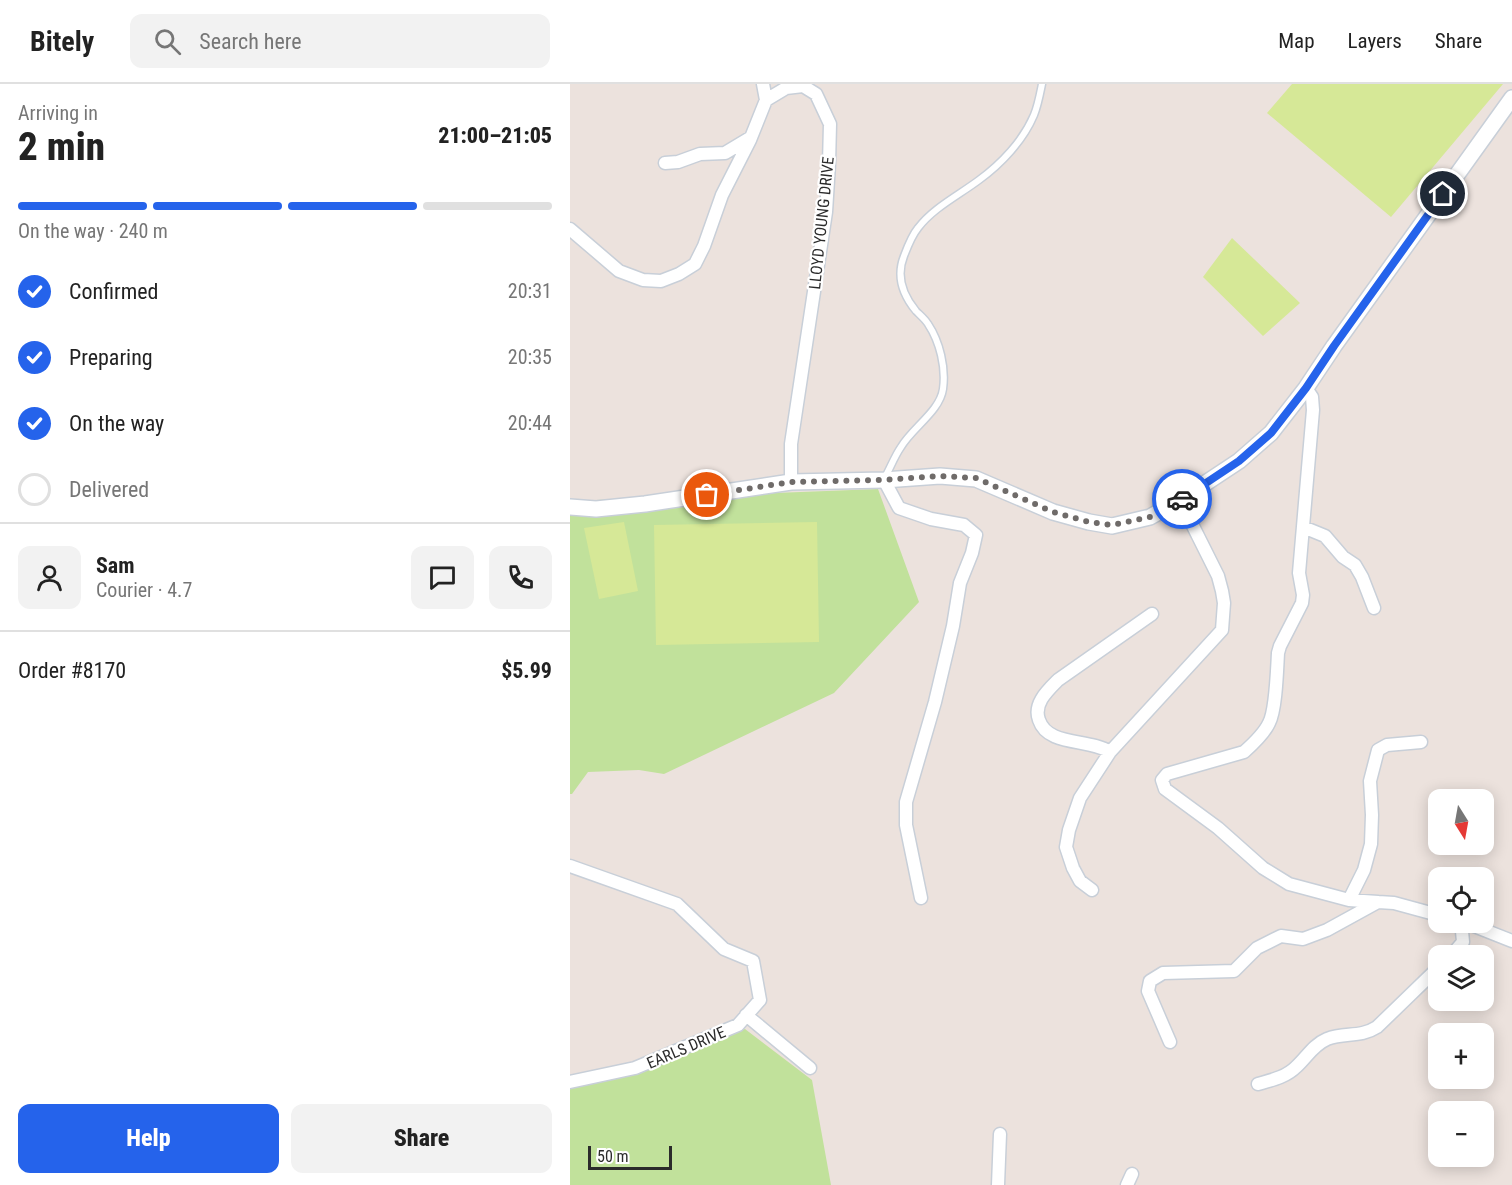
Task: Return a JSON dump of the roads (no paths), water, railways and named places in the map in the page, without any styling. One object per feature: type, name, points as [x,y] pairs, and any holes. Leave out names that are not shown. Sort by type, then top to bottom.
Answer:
[{"type":"street","points":[[570,229],[619,271],[643,280],[661,280],[679,274],[696,264],[723,195],[766,100],[764,84]]},
{"type":"street","name":"LLOYD YOUNG DRIVE","points":[[766,100],[786,88],[802,86],[816,94],[830,124],[826,212],[791,444],[791,482]]},
{"type":"street","points":[[570,507],[596,509],[645,504],[791,482],[940,476],[976,478],[1053,512],[1089,522],[1112,525],[1150,517],[1239,461],[1271,433],[1306,388],[1512,98]]},
{"type":"street","points":[[665,163],[678,162],[700,154],[725,153],[751,137]]},
{"type":"street","points":[[1306,388],[1312,397],[1313,410],[1299,573],[1303,595],[1302,603],[1278,653],[1273,713],[1269,724],[1244,752],[1167,774],[1162,780],[1165,789],[1218,828],[1263,868],[1289,884],[1349,900],[1394,903],[1428,912]]},
{"type":"street","points":[[884,480],[899,508],[931,519],[964,525],[976,535],[972,553],[960,583],[935,702],[906,802],[906,825],[921,898]]},
{"type":"street","points":[[1092,890],[1080,881],[1066,847],[1080,798],[1110,752],[1222,630],[1224,603],[1218,576],[1180,500]]},
{"type":"street","points":[[1303,527],[1325,536],[1342,556],[1355,565],[1374,608]]},
{"type":"street","points":[[1110,752],[1097,745],[1064,740],[1049,734],[1038,719],[1039,703],[1046,691],[1058,680],[1152,614]]},
{"type":"street","points":[[1349,900],[1364,870],[1371,844],[1370,781],[1378,750],[1387,745],[1421,742]]},
{"type":"street","name":"EARLS DRIVE","points":[[570,866],[676,904],[724,949],[753,961],[760,1000],[738,1025],[635,1068],[570,1082]]},
{"type":"street","points":[[1170,1042],[1148,990],[1150,981],[1163,973],[1234,970],[1257,948],[1281,936],[1303,939],[1328,930],[1378,902]]},
{"type":"street","points":[[1492,933],[1512,941]]},
{"type":"street","points":[[1258,1084],[1284,1076],[1296,1068],[1316,1046],[1326,1040],[1340,1035],[1368,1033],[1428,978]]},
{"type":"street","points":[[746,1015],[810,1068]]},
{"type":"street","points":[[998,1185],[999,1134]]},
{"type":"lane","points":[[884,480],[901,446],[939,402],[943,389],[940,346],[928,324],[914,308],[900,284],[900,267],[905,254],[918,228],[933,213],[981,178],[1015,145],[1035,114],[1041,84]]}]
